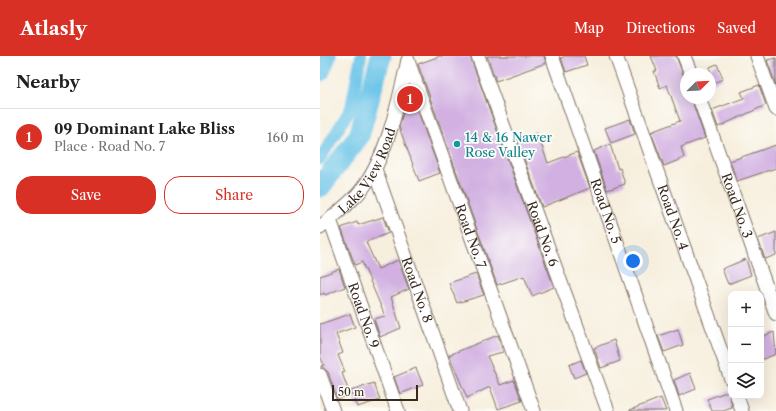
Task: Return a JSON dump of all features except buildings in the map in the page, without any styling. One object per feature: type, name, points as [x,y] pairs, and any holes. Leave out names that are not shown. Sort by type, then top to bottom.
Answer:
[{"type":"street","name":"Road No. 6","points":[[478,56],[608,411]]},
{"type":"street","name":"Road No. 5","points":[[552,56],[676,411]]},
{"type":"street","name":"Road No. 4","points":[[616,56],[728,371]]},
{"type":"street","points":[[684,56],[689,68]]},
{"type":"street","points":[[757,56],[776,109]]},
{"type":"street","name":"Lake View Road","points":[[325,223],[358,194],[375,169],[390,132],[408,59]]},
{"type":"street","name":"Road No. 7","points":[[408,59],[534,411]]},
{"type":"street","name":"Road No. 3","points":[[701,104],[776,314]]},
{"type":"street","name":"Road No. 8","points":[[375,169],[460,411]]},
{"type":"street","name":"Road No. 9","points":[[325,223],[398,411]]},
{"type":"street","points":[[320,375],[333,411]]},
{"type":"street","points":[[738,399],[742,411]]},
{"type":"waterway","points":[[320,71],[326,56]]},
{"type":"waterway","points":[[320,159],[351,108],[361,56]]},
{"type":"waterway","points":[[320,187],[359,136],[381,56]]},
{"type":"place","name":"09 Dominant Lake Bliss","points":[[410,99]]},
{"type":"place","name":"14 & 16 Nawer Rose Valley","points":[[457,144]]}]
